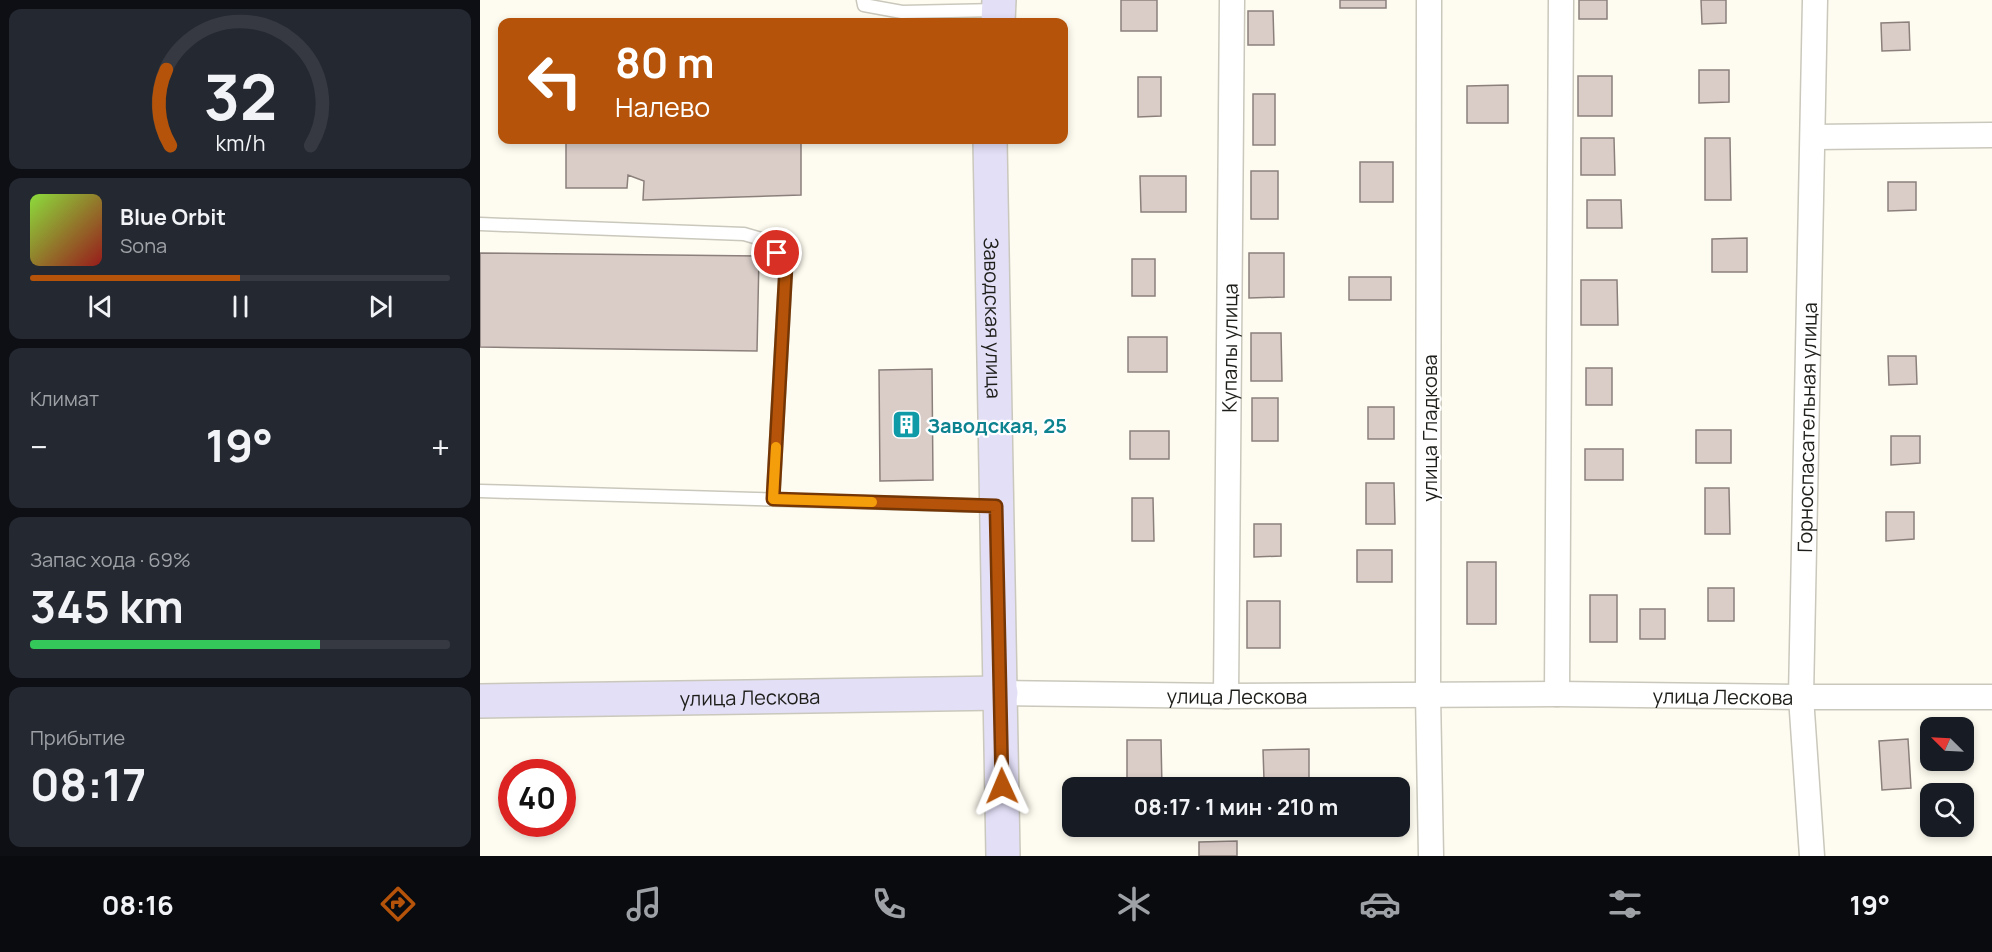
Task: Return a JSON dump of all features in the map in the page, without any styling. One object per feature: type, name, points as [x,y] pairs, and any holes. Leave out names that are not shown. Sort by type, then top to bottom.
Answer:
[{"type":"street","name":"Купалы улица","points":[[1226,696],[1232,0]]},
{"type":"street","name":"улица Гладкова","points":[[1429,0],[1428,695],[1431,856]]},
{"type":"street","points":[[1557,694],[1561,0]]},
{"type":"street","name":"Горноспасательная улица","points":[[1812,856],[1802,697],[1815,0]]},
{"type":"street","points":[[1813,137],[1992,135]]},
{"type":"street","name":"Заводская улица","points":[[990,144],[1003,856]]},
{"type":"street","name":"улица Лескова","points":[[480,701],[1001,693],[1226,696],[1557,694],[1992,697]]},
{"type":"lane","points":[[862,0],[864,5],[902,12],[999,11]]},
{"type":"lane","points":[[480,224],[744,234],[768,241],[786,265],[773,499]]},
{"type":"lane","points":[[480,491],[996,506]]},
{"type":"building","points":[[1121,0],[1157,0],[1157,31],[1121,31]]},
{"type":"building","points":[[1340,0],[1386,0],[1386,8],[1340,8]]},
{"type":"building","points":[[1579,0],[1607,0],[1607,19],[1579,19]]},
{"type":"building","points":[[1701,0],[1726,0],[1726,23],[1702,24]]},
{"type":"building","points":[[1248,11],[1273,11],[1274,45],[1248,45]]},
{"type":"building","points":[[1909,22],[1910,50],[1882,51],[1881,23]]},
{"type":"building","points":[[1699,70],[1729,70],[1729,102],[1699,103]]},
{"type":"building","points":[[1578,76],[1612,76],[1612,116],[1578,116]]},
{"type":"building","points":[[1138,77],[1161,77],[1161,116],[1138,117]]},
{"type":"building","points":[[1508,85],[1508,123],[1467,123],[1467,86]]},
{"type":"building","points":[[1253,94],[1275,94],[1275,145],[1253,145]]},
{"type":"building","points":[[1581,138],[1614,138],[1615,175],[1581,175]]},
{"type":"building","points":[[1705,138],[1730,138],[1731,200],[1705,200]]},
{"type":"building","points":[[566,144],[801,144],[801,195],[643,200],[644,181],[628,175],[627,188],[566,188]]},
{"type":"building","points":[[1360,162],[1393,162],[1393,202],[1360,202]]},
{"type":"building","points":[[1251,171],[1278,171],[1278,219],[1251,219]]},
{"type":"building","points":[[1140,176],[1186,176],[1186,212],[1141,212]]},
{"type":"building","points":[[1888,182],[1916,182],[1916,210],[1888,211]]},
{"type":"building","points":[[1587,200],[1621,200],[1622,228],[1587,228]]},
{"type":"building","points":[[1747,238],[1747,272],[1712,272],[1712,239]]},
{"type":"building","points":[[480,253],[759,256],[757,351],[480,347]]},
{"type":"building","points":[[1249,253],[1284,253],[1284,297],[1249,298]]},
{"type":"building","points":[[1132,259],[1155,259],[1155,296],[1132,296]]},
{"type":"building","points":[[1349,277],[1391,277],[1391,300],[1349,300]]},
{"type":"building","points":[[1581,280],[1617,280],[1618,325],[1581,325]]},
{"type":"building","points":[[1251,333],[1281,333],[1282,381],[1251,381]]},
{"type":"building","points":[[1128,337],[1167,337],[1167,372],[1128,372]]},
{"type":"building","points":[[1888,356],[1916,356],[1917,384],[1889,385]]},
{"type":"building","points":[[1586,368],[1612,368],[1612,405],[1586,405]]},
{"type":"building","name":"Заводская, 25","points":[[932,369],[933,480],[880,481],[879,370]]},
{"type":"building","points":[[1252,398],[1278,398],[1278,441],[1252,441]]},
{"type":"building","points":[[1368,407],[1394,407],[1394,439],[1368,439]]},
{"type":"building","points":[[1696,430],[1731,430],[1731,463],[1696,463]]},
{"type":"building","points":[[1130,431],[1169,431],[1169,459],[1130,459]]},
{"type":"building","points":[[1891,436],[1920,436],[1920,463],[1891,465]]},
{"type":"building","points":[[1585,449],[1623,449],[1623,480],[1585,480]]},
{"type":"building","points":[[1366,483],[1394,483],[1395,524],[1366,524]]},
{"type":"building","points":[[1705,488],[1729,488],[1730,534],[1705,534]]},
{"type":"building","points":[[1132,498],[1153,498],[1154,541],[1132,541]]},
{"type":"building","points":[[1886,512],[1914,512],[1914,539],[1886,541]]},
{"type":"building","points":[[1254,524],[1281,524],[1281,556],[1254,557]]},
{"type":"building","points":[[1357,550],[1392,550],[1392,582],[1357,582]]},
{"type":"building","points":[[1467,562],[1496,562],[1496,624],[1467,624]]},
{"type":"building","points":[[1708,588],[1734,588],[1734,621],[1708,621]]},
{"type":"building","points":[[1590,595],[1617,595],[1617,642],[1590,642]]},
{"type":"building","points":[[1247,601],[1280,601],[1280,648],[1247,648]]},
{"type":"building","points":[[1640,609],[1665,609],[1665,639],[1640,639]]},
{"type":"building","points":[[1908,739],[1911,788],[1882,790],[1879,741]]},
{"type":"building","points":[[1127,740],[1161,740],[1162,777],[1127,777]]},
{"type":"building","points":[[1309,749],[1309,777],[1264,777],[1263,750]]},
{"type":"building","points":[[1237,841],[1237,856],[1199,856],[1199,842]]},
{"type":"slow traffic","points":[[776,447],[773,499],[872,502]]},
{"type":"place","name":"Заводская, 25","points":[[906,425]]},
{"type":"route","points":[[777,253],[786,265],[773,499],[996,506],[1002,786]]}]
